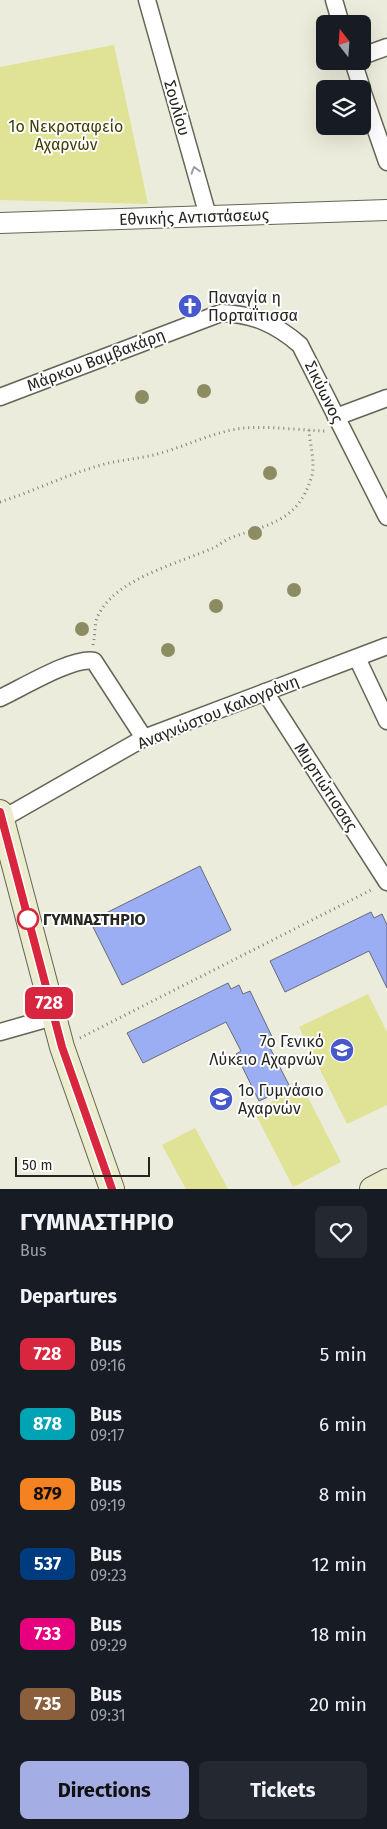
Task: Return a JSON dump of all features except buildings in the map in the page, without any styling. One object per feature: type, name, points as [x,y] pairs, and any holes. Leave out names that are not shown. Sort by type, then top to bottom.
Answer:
[{"type":"main road","points":[[2,824],[62,1047],[112,1189]]},
{"type":"main road","points":[[372,1189],[387,1181]]},
{"type":"street","name":"Σουλίου","points":[[147,0],[208,216]]},
{"type":"street","points":[[334,0],[338,15]]},
{"type":"street","points":[[371,53],[387,47]]},
{"type":"street","points":[[371,115],[387,162]]},
{"type":"street","name":"Εθνικής Αντιστάσεως","points":[[0,224],[387,210]]},
{"type":"street","name":"Μάρκου Βαμβακάρη","points":[[0,397],[221,313]]},
{"type":"street","name":"Σικύωνος","points":[[221,313],[238,313],[282,328],[300,345],[387,517]]},
{"type":"street","points":[[339,424],[387,398]]},
{"type":"street","name":"Αναγνώστου Καλογράνη","points":[[2,824],[144,738],[387,646]]},
{"type":"street","points":[[357,658],[387,721]]},
{"type":"street","points":[[0,698],[87,659],[94,661],[100,667],[144,738]]},
{"type":"street","name":"Μυρτιώτισσας","points":[[265,692],[387,882]]},
{"type":"street","points":[[0,1032],[53,1017]]},
{"type":"path","points":[[0,502],[31,492],[81,471],[118,460],[135,460],[152,456],[226,432],[245,428],[309,430],[339,424]]},
{"type":"path","points":[[87,659],[94,642],[94,628],[99,613],[109,598],[156,569],[215,547],[231,538],[278,522],[299,505],[312,478],[314,463],[309,430]]},
{"type":"path","points":[[62,1047],[387,882]]},
{"type":"green space","name":"1ο Νεκροταφείο Αχαρνών","points":[[114,45],[148,204],[0,200],[0,67]]},
{"type":"green space","points":[[368,994],[387,1032],[387,1105],[347,1124],[299,1027]]},
{"type":"green space","points":[[302,1086],[341,1162],[293,1187],[254,1111]]},
{"type":"green space","points":[[195,1128],[228,1189],[186,1189],[162,1145]]},
{"type":"bus line","name":"728","points":[[0,812],[53,1017],[90,1132],[112,1189]]},
{"type":"place","name":"Παναγία η Πορταΐτισσα","points":[[190,306]]},
{"type":"place","name":"ΓΥΜΝΑΣΤΗΡΙΟ","points":[[28,919]]},
{"type":"place","name":"7ο Γενικό Λύκειο Αχαρνών","points":[[342,1050]]},
{"type":"place","name":"1ο Γυμνάσιο Αχαρνών","points":[[221,1099]]}]
